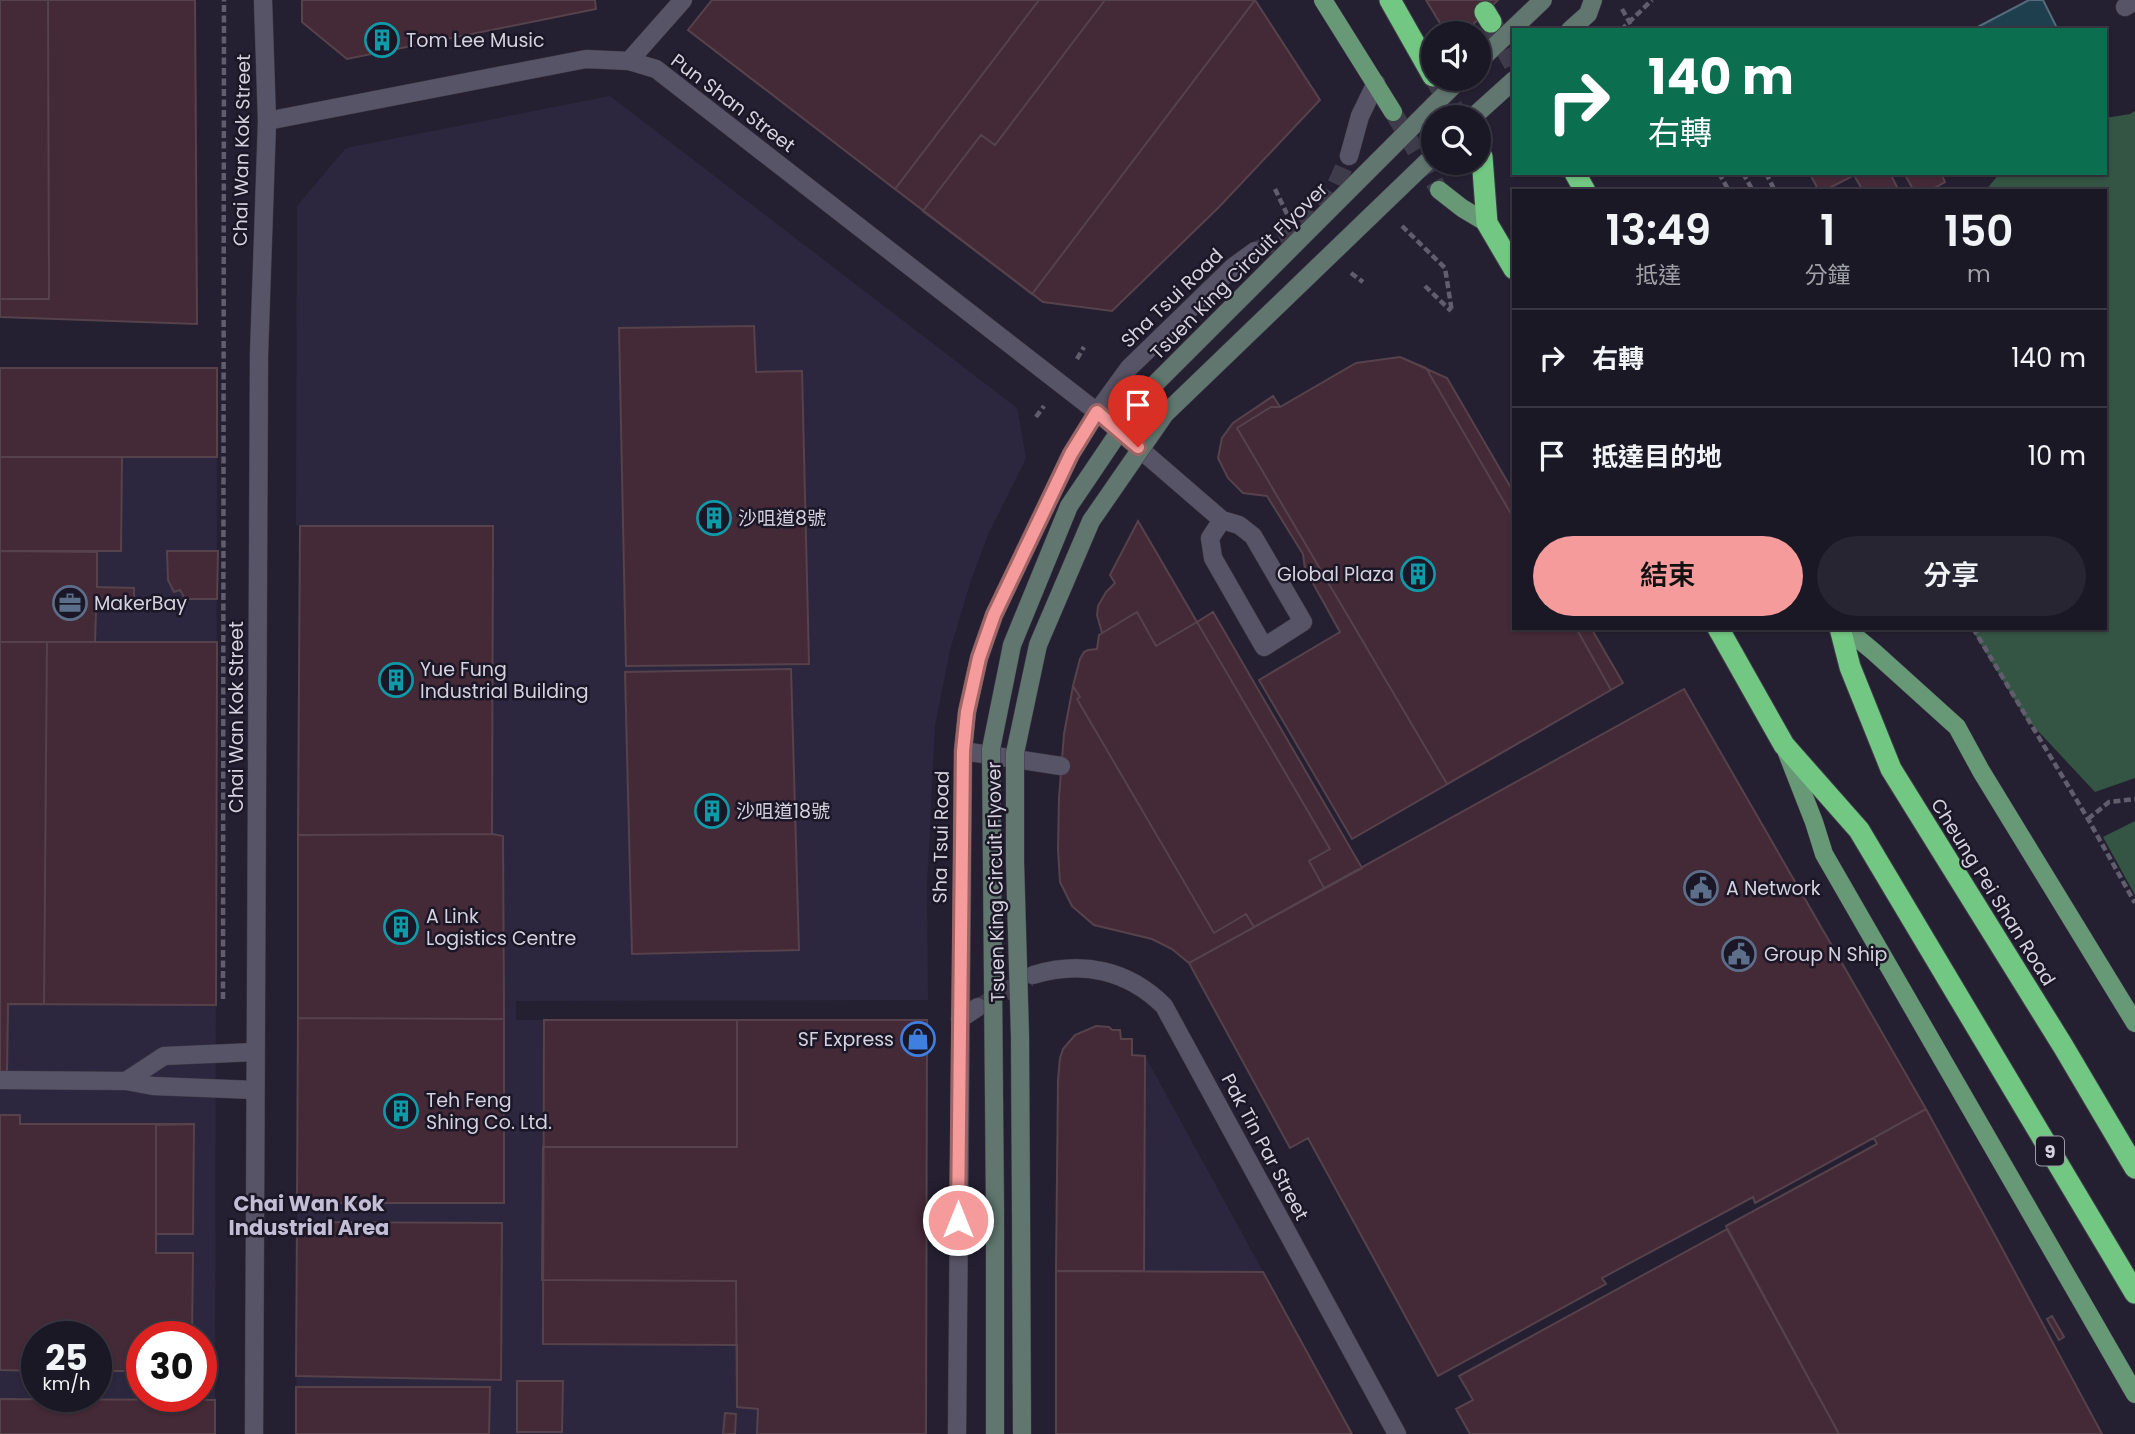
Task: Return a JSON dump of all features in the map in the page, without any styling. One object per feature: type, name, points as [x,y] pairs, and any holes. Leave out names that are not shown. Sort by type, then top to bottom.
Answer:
[{"type":"highway","points":[[1390,0],[1421,55]]},
{"type":"highway","points":[[1482,175],[1487,223],[1512,266]]},
{"type":"highway","name":"9","points":[[1719,630],[1784,745],[1859,830],[2135,1293]]},
{"type":"highway","name":"Cheung Pei Shan Road","points":[[1842,630],[1850,667],[1891,769],[2063,1046],[2135,1168]]},
{"type":"main road","points":[[1323,0],[1393,112]]},
{"type":"main road","points":[[1439,190],[1487,223]]},
{"type":"main road","points":[[1845,630],[1874,652],[1958,727],[1981,771],[2135,1023]]},
{"type":"main road","points":[[1784,745],[1824,854],[2135,1394]]},
{"type":"street","name":"Chai Wan Kok Street","points":[[254,1434],[259,355],[267,121],[263,0]]},
{"type":"street","points":[[629,61],[682,0]]},
{"type":"street","points":[[1514,28],[1543,0]]},
{"type":"street","points":[[1572,28],[1590,7]]},
{"type":"street","points":[[1491,50],[1512,30]]},
{"type":"street","name":"Pun Shan Street","points":[[267,121],[586,59],[629,61],[656,69],[1097,412],[1223,520],[1239,526],[1253,536],[1303,622],[1264,647],[1213,558],[1210,538],[1223,520]]},
{"type":"street","points":[[1487,105],[1512,82]]},
{"type":"street","points":[[1349,156],[1360,116],[1376,83]]},
{"type":"street","name":"Tsuen King Circuit Flyover","points":[[995,1434],[991,749],[1012,645],[1069,506],[1144,395],[1448,91]]},
{"type":"street","name":"Tsuen King Circuit Flyover","points":[[1022,1434],[1020,1024],[1015,753],[1038,645],[1091,521],[1165,414],[1421,168]]},
{"type":"street","name":"Sha Tsui Road","points":[[957,1434],[963,751],[967,712],[979,658],[994,615],[1071,454],[1097,412],[1129,368],[1233,267],[1255,251]]},
{"type":"street","points":[[963,751],[1061,766]]},
{"type":"street","name":"Pak Tin Par Street","points":[[1033,975],[1068,968],[1103,971],[1130,980],[1152,994],[1164,1006],[1397,1434]]},
{"type":"street","points":[[960,1018],[978,1007]]},
{"type":"street","points":[[126,1081],[164,1056],[255,1052]]},
{"type":"street","points":[[0,1080],[126,1081],[153,1086],[256,1090]]},
{"type":"path","points":[[223,0],[223,1052]]},
{"type":"path","points":[[1624,28],[1652,0]]},
{"type":"path","points":[[1619,3],[1633,28]]},
{"type":"path","points":[[1398,222],[1445,268],[1452,312],[1425,286]]},
{"type":"path","points":[[1974,630],[2088,818],[2135,903]]},
{"type":"path","points":[[2088,818],[2109,802],[2135,799]]},
{"type":"shaded area","points":[[610,96],[1017,408],[1026,458],[989,532],[972,577],[950,650],[935,725],[927,886],[928,1000],[516,1001],[516,1020],[927,1020],[926,1434],[296,1434],[300,526],[296,525],[297,206],[346,148]]},
{"type":"shaded area","points":[[0,368],[217,368],[215,1321],[126,1321],[126,1412],[215,1412],[215,1434],[0,1434]]},
{"type":"shaded area","points":[[1096,1026],[1120,1030],[1121,1039],[1132,1039],[1133,1055],[1145,1056],[1352,1434],[1056,1434],[1060,1058],[1063,1049],[1075,1035]]},
{"type":"green space","points":[[2135,111],[2135,778],[2095,792],[2025,717],[1972,630],[2107,630],[2107,189],[1987,189],[1998,175],[2107,175],[2107,118]]},
{"type":"green space","points":[[2135,821],[2135,895],[2103,837]]},
{"type":"water","points":[[2029,0],[2043,0],[2057,28],[1976,28]]},
{"type":"building","points":[[0,0],[48,0],[49,299],[0,299]]},
{"type":"building","points":[[0,0],[195,0],[197,324],[0,317]]},
{"type":"building","name":"Tom Lee Music","points":[[302,0],[595,0],[596,9],[347,59],[302,22]]},
{"type":"building","points":[[712,0],[1039,0],[895,189],[688,30]]},
{"type":"building","points":[[1039,0],[1255,0],[1320,100],[1219,207],[1112,311],[1043,302],[895,189]]},
{"type":"building","points":[[1105,0],[1255,0],[1032,294],[923,211],[981,135],[995,145]]},
{"type":"building","points":[[1426,0],[1498,0],[1476,21],[1439,21]]},
{"type":"building","points":[[1854,175],[1828,189],[1818,189],[1811,176]]},
{"type":"building","points":[[1854,175],[1891,175],[1898,189],[1862,189]]},
{"type":"building","points":[[1905,175],[1942,175],[1945,182],[1933,189],[1913,189]]},
{"type":"building","name":"沙咀道8號","points":[[754,326],[756,372],[802,371],[809,664],[626,666],[619,328]]},
{"type":"building","name":"Global Plaza","points":[[1400,357],[1426,368],[1512,516],[1512,630],[1577,630],[1611,690],[1447,784],[1237,428],[1271,407],[1280,407],[1356,363]]},
{"type":"building","name":"Global Plaza","points":[[1400,357],[1447,378],[1512,490],[1512,630],[1592,630],[1623,683],[1352,839],[1259,680],[1340,632],[1305,569],[1303,554],[1267,496],[1243,493],[1228,478],[1218,458],[1222,438],[1233,423],[1273,396],[1280,407],[1356,363]]},
{"type":"building","points":[[0,368],[217,368],[217,457],[0,457]]},
{"type":"building","points":[[0,457],[122,457],[121,551],[0,551]]},
{"type":"building","points":[[1138,521],[1197,622],[1213,612],[1362,868],[1189,963],[1172,949],[1152,939],[1094,925],[1072,906],[1060,882],[1059,798],[1064,734],[1073,686],[1084,652],[1097,649],[1099,635],[1102,633],[1097,615],[1098,606],[1115,583],[1110,575]]},
{"type":"building","name":"Yue Fung Industrial Building","points":[[300,526],[493,526],[492,834],[298,835]]},
{"type":"building","points":[[0,551],[97,552],[97,587],[134,588],[134,610],[96,610],[95,642],[0,642]]},
{"type":"building","points":[[167,551],[218,551],[217,599],[185,599],[180,590],[174,592],[168,580]]},
{"type":"building","points":[[1137,612],[1156,646],[1197,622],[1330,849],[1309,861],[1324,888],[1254,927],[1246,914],[1214,933],[1077,699],[1080,697],[1073,686],[1084,652],[1097,649],[1099,635]]},
{"type":"building","points":[[0,642],[47,642],[44,1004],[8,1004],[7,1072],[0,1072]]},
{"type":"building","points":[[0,642],[217,642],[216,1005],[8,1004],[7,1072],[0,1072]]},
{"type":"building","name":"沙咀道18號","points":[[791,669],[799,950],[632,954],[625,672]]},
{"type":"building","points":[[1684,689],[1926,1109],[1755,1203],[1753,1197],[1602,1278],[1606,1284],[1438,1376],[1308,1138],[1290,1148],[1189,963]]},
{"type":"building","name":"A Link Logistics Centre","points":[[298,835],[503,836],[504,1019],[298,1018]]},
{"type":"building","name":"Teh Feng Shing Co. Ltd.","points":[[298,1018],[504,1019],[504,1203],[297,1203]]},
{"type":"building","points":[[544,1020],[927,1020],[926,1434],[757,1434],[758,1409],[737,1407],[737,1345],[543,1344]]},
{"type":"building","points":[[737,1020],[927,1020],[926,1434],[757,1434],[758,1409],[737,1407],[736,1281],[542,1280],[543,1147],[737,1147]]},
{"type":"building","points":[[1096,1026],[1120,1030],[1121,1039],[1132,1039],[1132,1055],[1145,1056],[1144,1271],[1056,1271],[1060,1058],[1063,1049],[1075,1035]]},
{"type":"building","points":[[1926,1109],[2102,1434],[1839,1434],[1726,1226],[1877,1144],[1874,1138]]},
{"type":"building","points":[[0,1115],[20,1115],[20,1124],[194,1124],[193,1234],[156,1234],[156,1253],[193,1253],[192,1321],[126,1321],[126,1371],[112,1371],[112,1321],[21,1321],[21,1371],[0,1370]]},
{"type":"building","points":[[0,1115],[20,1115],[20,1124],[194,1124],[193,1234],[156,1234],[156,1253],[193,1253],[192,1321],[126,1321],[126,1371],[112,1371],[112,1321],[21,1321],[21,1371],[0,1370]]},
{"type":"building","points":[[194,1124],[193,1234],[156,1234],[156,1125]]},
{"type":"building","points":[[297,1222],[502,1223],[501,1380],[296,1376]]},
{"type":"building","points":[[1727,1229],[1839,1434],[1470,1434],[1456,1409],[1473,1400],[1459,1376]]},
{"type":"building","points":[[1056,1271],[1263,1272],[1352,1434],[1056,1434]]},
{"type":"building","points":[[2052,1316],[2064,1337],[2059,1340],[2047,1319]]},
{"type":"building","points":[[517,1381],[563,1381],[562,1432],[517,1432]]},
{"type":"building","points":[[296,1387],[490,1387],[489,1434],[296,1434]]},
{"type":"building","points":[[0,1399],[21,1399],[21,1412],[112,1412],[112,1400],[126,1400],[126,1412],[215,1412],[215,1434],[0,1434]]},
{"type":"building","points":[[725,1413],[736,1414],[735,1434],[723,1434]]},
{"type":"tunnel","points":[[1491,22],[1512,60]]},
{"type":"tunnel","points":[[1443,91],[1451,105]]},
{"type":"tunnel","points":[[1393,112],[1439,190]]},
{"type":"tunnel","points":[[1255,251],[1295,231],[1320,210],[1330,196],[1349,156]]},
{"type":"tunnel","points":[[981,1006],[1029,978]]},
{"type":"place","name":"Tom Lee Music","points":[[382,40]]},
{"type":"place","name":"沙咀道8號","points":[[714,518]]},
{"type":"place","name":"Global Plaza","points":[[1418,574]]},
{"type":"place","name":"MakerBay","points":[[70,603]]},
{"type":"place","name":"Yue Fung Industrial Building","points":[[396,680]]},
{"type":"place","name":"沙咀道18號","points":[[712,811]]},
{"type":"place","name":"A Network","points":[[1701,888]]},
{"type":"place","name":"A Link Logistics Centre","points":[[401,927]]},
{"type":"place","name":"Group N Ship","points":[[1739,954]]},
{"type":"place","name":"SF Express","points":[[918,1039]]},
{"type":"place","name":"Teh Feng Shing Co. Ltd.","points":[[401,1111]]},
{"type":"district","name":"Chai Wan Kok Industrial Area","points":[[309,1215]]},
{"type":"route","points":[[958,1220],[963,751],[967,712],[979,658],[994,615],[1071,454],[1097,412],[1138,447]]}]
